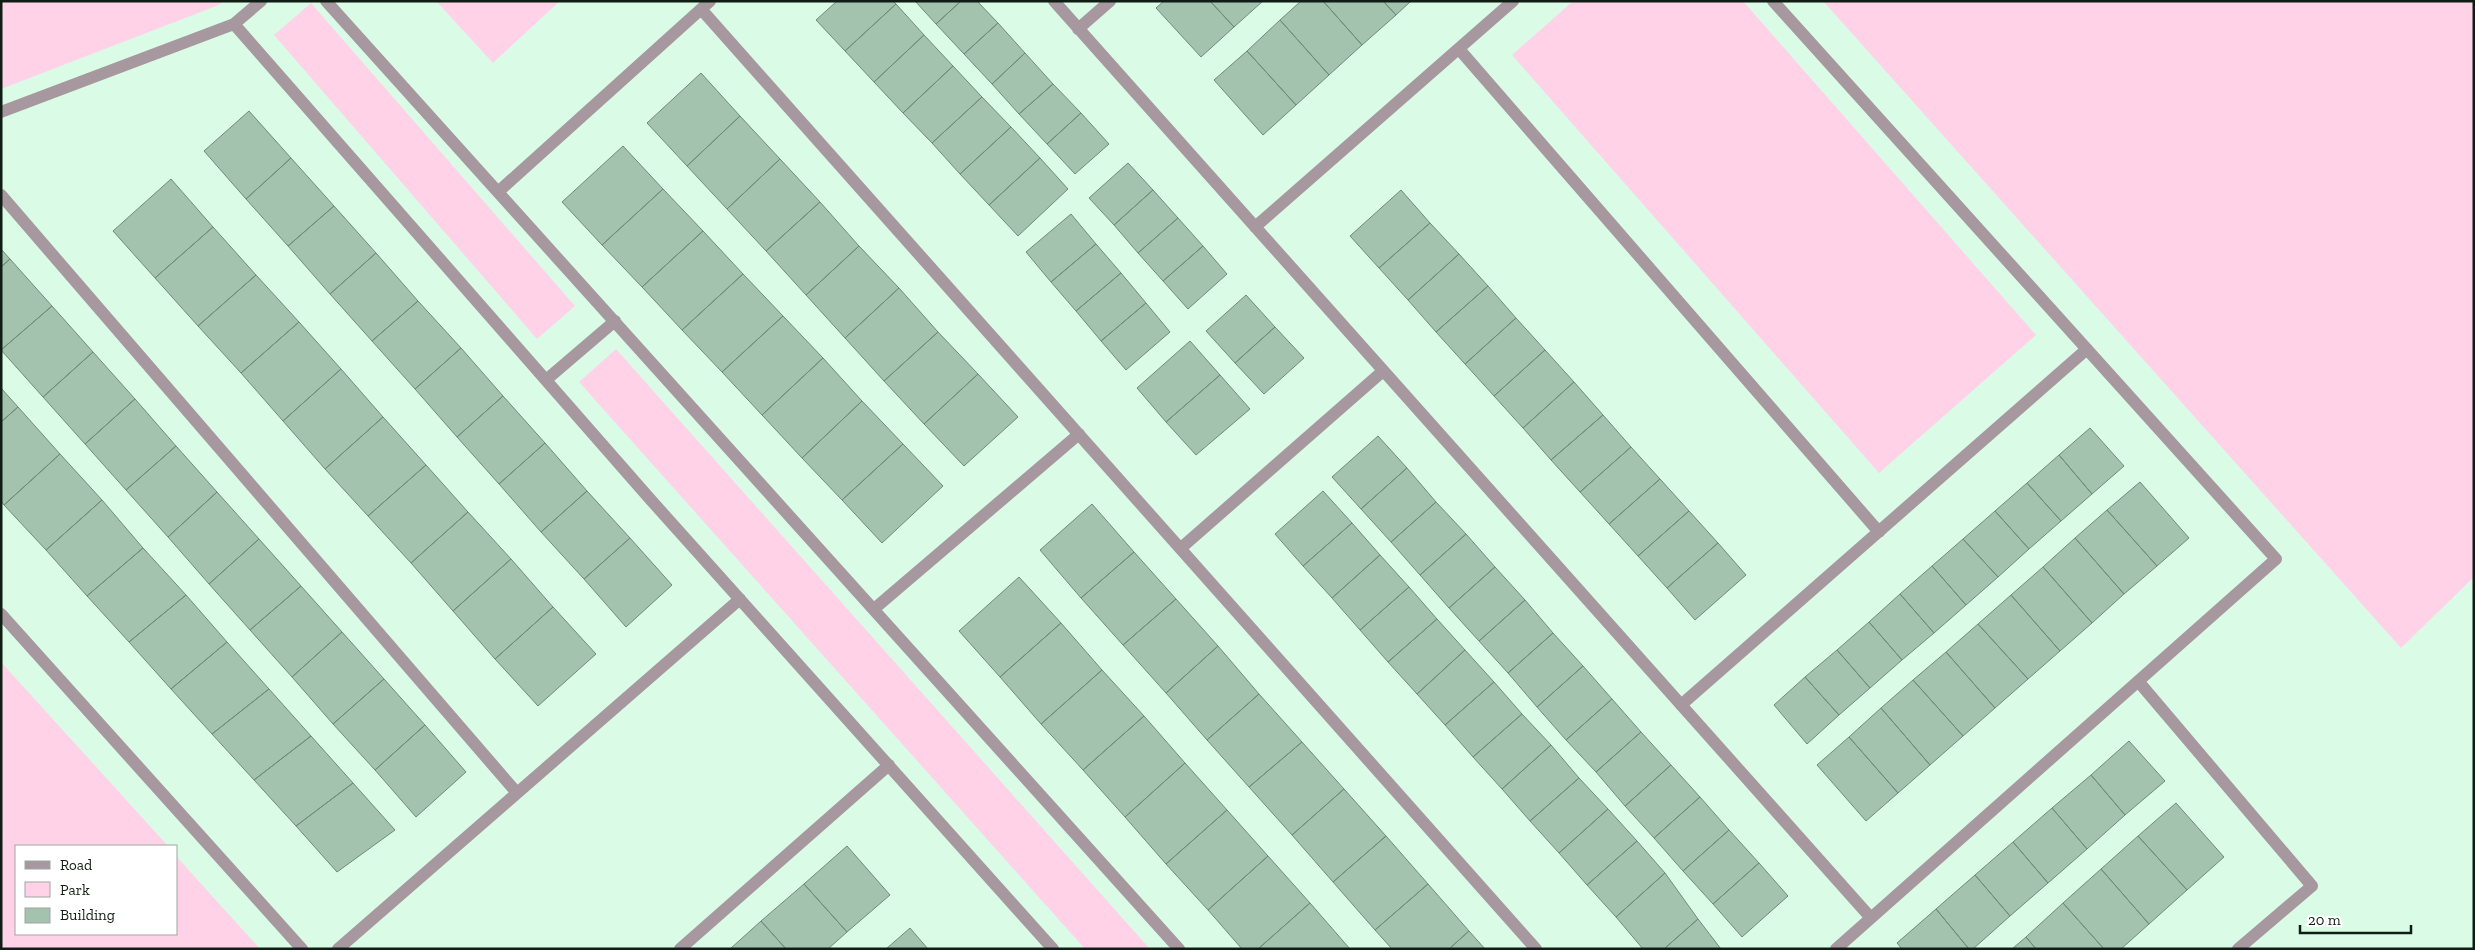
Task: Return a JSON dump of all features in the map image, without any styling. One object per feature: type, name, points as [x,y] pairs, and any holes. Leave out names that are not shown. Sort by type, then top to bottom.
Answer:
[{"type":"street","points":[[1,112],[234,24],[261,1]]},
{"type":"street","points":[[326,1],[1179,949]]},
{"type":"street","points":[[1054,1],[1871,918]]},
{"type":"street","points":[[1078,29],[1110,1]]},
{"type":"street","points":[[1255,227],[1513,1]]},
{"type":"street","points":[[1773,1],[2276,559],[1836,949]]},
{"type":"street","points":[[498,192],[706,5],[1080,434],[1536,949]]},
{"type":"street","points":[[234,24],[546,380],[1053,949]]},
{"type":"street","points":[[1458,49],[1879,532]]},
{"type":"street","points":[[1,195],[517,793]]},
{"type":"street","points":[[546,380],[615,321]]},
{"type":"street","points":[[1681,705],[2087,349]]},
{"type":"street","points":[[1181,548],[1383,371]]},
{"type":"street","points":[[874,609],[1080,434]]},
{"type":"street","points":[[338,949],[740,599]]},
{"type":"street","points":[[1,614],[302,949]]},
{"type":"street","points":[[2138,681],[2312,886],[2238,949]]},
{"type":"street","points":[[680,949],[889,765]]},
{"type":"green space","points":[[1,1],[223,1],[219,5],[1,89]]},
{"type":"green space","points":[[436,1],[560,1],[493,63]]},
{"type":"green space","points":[[1573,1],[1743,1],[2036,335],[1879,473],[1512,55]]},
{"type":"green space","points":[[1823,1],[2474,1],[2474,577],[2401,648]]},
{"type":"green space","points":[[311,3],[575,306],[537,339],[274,35]]},
{"type":"green space","points":[[616,349],[1150,949],[1085,949],[579,382]]},
{"type":"green space","points":[[1,662],[167,845],[15,845],[15,935],[178,935],[178,858],[260,949],[1,949]]},
{"type":"building","points":[[837,1],[893,1],[896,4],[845,51],[816,20]]},
{"type":"building","points":[[915,1],[961,1],[936,24]]},
{"type":"building","points":[[961,1],[977,1],[998,23],[964,54],[936,24]]},
{"type":"building","points":[[1164,1],[1210,1],[1234,27],[1201,57],[1156,8]]},
{"type":"building","points":[[1210,1],[1263,1],[1234,27]]},
{"type":"building","points":[[1301,1],[1323,1],[1362,45],[1329,75],[1280,20]]},
{"type":"building","points":[[1323,1],[1383,1],[1396,15],[1362,45]]},
{"type":"building","points":[[1383,1],[1411,1],[1396,15]]},
{"type":"building","points":[[896,4],[924,35],[874,82],[845,51]]},
{"type":"building","points":[[1280,20],[1329,75],[1296,105],[1247,51]]},
{"type":"building","points":[[998,23],[1025,53],[992,84],[964,54]]},
{"type":"building","points":[[924,35],[953,66],[903,113],[874,82]]},
{"type":"building","points":[[1247,51],[1296,105],[1263,135],[1214,80]]},
{"type":"building","points":[[1025,53],[1053,84],[1019,114],[992,84]]},
{"type":"building","points":[[953,66],[982,97],[932,143],[903,113]]},
{"type":"building","points":[[701,73],[740,116],[687,166],[647,123]]},
{"type":"building","points":[[1053,84],[1081,113],[1047,144],[1019,114]]},
{"type":"building","points":[[982,97],[1011,127],[960,174],[932,143]]},
{"type":"building","points":[[249,111],[291,158],[246,199],[204,151]]},
{"type":"building","points":[[1081,113],[1109,144],[1075,174],[1047,144]]},
{"type":"building","points":[[740,116],[780,159],[727,209],[687,166]]},
{"type":"building","points":[[1011,127],[1040,158],[989,205],[960,174]]},
{"type":"building","points":[[623,146],[663,189],[602,245],[562,202]]},
{"type":"building","points":[[291,158],[334,206],[288,246],[246,199]]},
{"type":"building","points":[[1040,158],[1068,189],[1018,236],[989,205]]},
{"type":"building","points":[[780,159],[820,202],[766,251],[727,209]]},
{"type":"building","points":[[1128,163],[1153,190],[1114,225],[1089,198]]},
{"type":"building","points":[[171,179],[213,227],[155,278],[113,231]]},
{"type":"building","points":[[663,189],[703,231],[642,287],[602,245]]},
{"type":"building","points":[[1153,190],[1178,218],[1138,253],[1114,225]]},
{"type":"building","points":[[1401,190],[1430,223],[1379,268],[1350,236]]},
{"type":"building","points":[[820,202],[859,246],[806,295],[766,251]]},
{"type":"building","points":[[334,206],[376,253],[330,294],[288,246]]},
{"type":"building","points":[[1071,214],[1096,244],[1051,282],[1026,252]]},
{"type":"building","points":[[1178,218],[1203,246],[1163,281],[1138,253]]},
{"type":"building","points":[[1430,223],[1459,254],[1408,300],[1379,268]]},
{"type":"building","points":[[213,227],[256,275],[198,326],[155,278]]},
{"type":"building","points":[[703,231],[743,274],[682,330],[642,287]]},
{"type":"building","points":[[1096,244],[1121,273],[1076,311],[1051,282]]},
{"type":"building","points":[[859,246],[899,288],[845,338],[806,295]]},
{"type":"building","points":[[1203,246],[1227,274],[1188,309],[1163,281]]},
{"type":"building","points":[[1,249],[10,259],[1,267]]},
{"type":"building","points":[[376,253],[418,301],[372,341],[330,294]]},
{"type":"building","points":[[1459,254],[1488,286],[1436,332],[1408,300]]},
{"type":"building","points":[[10,259],[52,306],[1,350],[1,267]]},
{"type":"building","points":[[1121,273],[1146,303],[1101,341],[1076,311]]},
{"type":"building","points":[[743,274],[783,316],[722,372],[682,330]]},
{"type":"building","points":[[256,275],[299,322],[241,373],[198,326]]},
{"type":"building","points":[[1488,286],[1516,318],[1465,364],[1436,332]]},
{"type":"building","points":[[899,288],[938,332],[884,381],[845,338]]},
{"type":"building","points":[[1246,295],[1275,327],[1235,363],[1206,331]]},
{"type":"building","points":[[418,301],[461,348],[415,389],[372,341]]},
{"type":"building","points":[[1146,303],[1170,332],[1126,370],[1101,341]]},
{"type":"building","points":[[52,306],[93,352],[43,397],[1,350]]},
{"type":"building","points":[[783,316],[823,358],[762,415],[722,372]]},
{"type":"building","points":[[1516,318],[1545,350],[1494,396],[1465,364]]},
{"type":"building","points":[[299,322],[341,369],[283,421],[241,373]]},
{"type":"building","points":[[1275,327],[1304,358],[1264,394],[1235,363]]},
{"type":"building","points":[[938,332],[978,374],[924,424],[884,381]]},
{"type":"building","points":[[1190,341],[1220,375],[1166,422],[1137,388]]},
{"type":"building","points":[[461,348],[503,396],[457,437],[415,389]]},
{"type":"building","points":[[1545,350],[1574,382],[1523,428],[1494,396]]},
{"type":"building","points":[[93,352],[135,399],[85,444],[43,397]]},
{"type":"building","points":[[823,358],[862,401],[802,458],[762,415]]},
{"type":"building","points":[[341,369],[383,417],[325,469],[283,421]]},
{"type":"building","points":[[978,374],[1018,417],[964,466],[924,424]]},
{"type":"building","points":[[1220,375],[1250,409],[1196,455],[1166,422]]},
{"type":"building","points":[[1574,382],[1603,415],[1551,460],[1523,428]]},
{"type":"building","points":[[1,388],[18,407],[1,422]]},
{"type":"building","points":[[503,396],[545,443],[499,484],[457,437]]},
{"type":"building","points":[[135,399],[176,446],[126,490],[85,444]]},
{"type":"building","points":[[862,401],[903,444],[842,500],[802,458]]},
{"type":"building","points":[[18,407],[60,454],[4,505],[1,501],[1,422]]},
{"type":"building","points":[[1603,415],[1631,447],[1580,492],[1551,460]]},
{"type":"building","points":[[383,417],[426,465],[368,516],[325,469]]},
{"type":"building","points":[[2090,428],[2124,466],[2092,494],[2059,455]]},
{"type":"building","points":[[1378,436],[1407,468],[1361,509],[1332,477]]},
{"type":"building","points":[[545,443],[587,491],[541,532],[499,484]]},
{"type":"building","points":[[903,444],[943,486],[882,543],[842,500]]},
{"type":"building","points":[[176,446],[217,492],[168,537],[126,490]]},
{"type":"building","points":[[1631,447],[1660,479],[1609,524],[1580,492]]},
{"type":"building","points":[[60,454],[102,500],[46,550],[4,505]]},
{"type":"building","points":[[2059,455],[2092,494],[2061,521],[2027,483]]},
{"type":"building","points":[[426,465],[468,512],[411,563],[368,516]]},
{"type":"building","points":[[1407,468],[1436,502],[1391,542],[1361,509]]},
{"type":"building","points":[[1660,479],[1689,511],[1638,556],[1609,524]]},
{"type":"building","points":[[2140,482],[2189,538],[2157,566],[2107,510]]},
{"type":"building","points":[[2027,483],[2061,521],[2029,549],[1995,511]]},
{"type":"building","points":[[587,491],[630,538],[584,579],[541,532]]},
{"type":"building","points":[[1323,491],[1352,523],[1303,566],[1275,534]]},
{"type":"building","points":[[217,492],[259,539],[209,584],[168,537]]},
{"type":"building","points":[[102,500],[143,548],[87,596],[46,550]]},
{"type":"building","points":[[1436,502],[1466,534],[1420,575],[1391,542]]},
{"type":"building","points":[[1092,504],[1134,552],[1081,598],[1040,550]]},
{"type":"building","points":[[2107,510],[2157,566],[2124,594],[2075,538]]},
{"type":"building","points":[[1689,511],[1718,543],[1667,588],[1638,556]]},
{"type":"building","points":[[1995,511],[2029,549],[1998,577],[1963,539]]},
{"type":"building","points":[[468,512],[511,559],[453,611],[411,563]]},
{"type":"building","points":[[1352,523],[1380,555],[1332,598],[1303,566]]},
{"type":"building","points":[[1466,534],[1495,567],[1449,608],[1420,575]]},
{"type":"building","points":[[630,538],[672,585],[626,627],[584,579]]},
{"type":"building","points":[[2075,538],[2124,594],[2092,623],[2043,567]]},
{"type":"building","points":[[259,539],[301,586],[250,630],[209,584]]},
{"type":"building","points":[[1963,539],[1998,577],[1966,605],[1932,566]]},
{"type":"building","points":[[1718,543],[1746,575],[1695,620],[1667,588]]},
{"type":"building","points":[[143,548],[186,595],[129,642],[87,596]]},
{"type":"building","points":[[1134,552],[1176,599],[1123,645],[1081,598]]},
{"type":"building","points":[[1380,555],[1409,587],[1360,630],[1332,598]]},
{"type":"building","points":[[511,559],[553,607],[495,659],[453,611]]},
{"type":"building","points":[[1932,566],[1966,605],[1934,633],[1900,594]]},
{"type":"building","points":[[1495,567],[1525,600],[1479,641],[1449,608]]},
{"type":"building","points":[[2043,567],[2092,623],[2060,651],[2011,595]]},
{"type":"building","points":[[1019,577],[1061,623],[1000,677],[959,631]]},
{"type":"building","points":[[301,586],[342,632],[292,677],[250,630]]},
{"type":"building","points":[[1409,587],[1437,619],[1388,662],[1360,630]]},
{"type":"building","points":[[1900,594],[1934,633],[1902,660],[1869,622]]},
{"type":"building","points":[[186,595],[227,642],[171,689],[129,642]]},
{"type":"building","points":[[2011,595],[2060,651],[2028,679],[1978,624]]},
{"type":"building","points":[[1176,599],[1218,646],[1166,693],[1123,645]]},
{"type":"building","points":[[1525,600],[1553,633],[1508,673],[1479,641]]},
{"type":"building","points":[[553,607],[596,654],[538,706],[495,659]]},
{"type":"building","points":[[1437,619],[1465,650],[1417,694],[1388,662]]},
{"type":"building","points":[[1869,622],[1902,660],[1870,688],[1837,650]]},
{"type":"building","points":[[1061,623],[1102,670],[1041,724],[1000,677]]},
{"type":"building","points":[[1978,624],[2028,679],[1995,708],[1946,652]]},
{"type":"building","points":[[342,632],[384,679],[333,724],[292,677]]},
{"type":"building","points":[[1553,633],[1583,666],[1537,707],[1508,673]]},
{"type":"building","points":[[227,642],[269,689],[212,734],[171,689]]},
{"type":"building","points":[[1218,646],[1259,694],[1207,740],[1166,693]]},
{"type":"building","points":[[1465,650],[1494,682],[1445,725],[1417,694]]},
{"type":"building","points":[[1837,650],[1870,688],[1839,715],[1805,677]]},
{"type":"building","points":[[1946,652],[1995,708],[1963,736],[1913,680]]},
{"type":"building","points":[[1583,666],[1612,699],[1566,740],[1537,707]]},
{"type":"building","points":[[1102,670],[1144,716],[1083,770],[1041,724]]},
{"type":"building","points":[[1805,677],[1839,715],[1807,744],[1774,705]]},
{"type":"building","points":[[384,679],[425,725],[375,770],[333,724]]},
{"type":"building","points":[[1913,680],[1963,736],[1930,765],[1881,708]]},
{"type":"building","points":[[1494,682],[1522,714],[1473,757],[1445,725]]},
{"type":"building","points":[[269,689],[311,736],[254,780],[212,734]]},
{"type":"building","points":[[1259,694],[1302,742],[1249,787],[1207,740]]},
{"type":"building","points":[[1612,699],[1641,732],[1596,772],[1566,740]]},
{"type":"building","points":[[1881,708],[1930,765],[1898,793],[1849,737]]},
{"type":"building","points":[[1522,714],[1551,745],[1502,789],[1473,757]]},
{"type":"building","points":[[1144,716],[1185,763],[1125,817],[1083,770]]},
{"type":"building","points":[[425,725],[466,772],[416,817],[375,770]]},
{"type":"building","points":[[1641,732],[1671,765],[1625,806],[1596,772]]},
{"type":"building","points":[[311,736],[353,783],[296,826],[254,780]]},
{"type":"building","points":[[1849,737],[1898,793],[1866,821],[1817,765]]},
{"type":"building","points":[[2129,741],[2165,781],[2125,815],[2091,775]]},
{"type":"building","points":[[1302,742],[1344,789],[1292,835],[1249,787]]},
{"type":"building","points":[[1551,745],[1579,778],[1530,821],[1502,789]]},
{"type":"building","points":[[1185,763],[1227,810],[1166,864],[1125,817]]},
{"type":"building","points":[[1671,765],[1700,797],[1654,838],[1625,806]]},
{"type":"building","points":[[2091,775],[2125,815],[2087,849],[2052,808]]},
{"type":"building","points":[[1579,778],[1608,809],[1559,853],[1530,821]]},
{"type":"building","points":[[353,783],[395,830],[337,872],[296,826]]},
{"type":"building","points":[[1344,789],[1386,836],[1333,882],[1292,835]]},
{"type":"building","points":[[1700,797],[1729,830],[1683,871],[1654,838]]},
{"type":"building","points":[[2176,803],[2224,857],[2187,890],[2138,836]]},
{"type":"building","points":[[2052,808],[2087,849],[2048,883],[2013,842]]},
{"type":"building","points":[[1608,809],[1637,841],[1587,885],[1559,853]]},
{"type":"building","points":[[1227,810],[1268,856],[1208,910],[1166,864]]},
{"type":"building","points":[[1729,830],[1759,863],[1713,904],[1683,871]]},
{"type":"building","points":[[1386,836],[1428,884],[1375,930],[1333,882]]},
{"type":"building","points":[[2138,836],[2187,890],[2149,924],[2101,869]]},
{"type":"building","points":[[1637,841],[1665,873],[1616,917],[1587,885]]},
{"type":"building","points":[[2013,842],[2048,883],[2010,916],[1975,875]]},
{"type":"building","points":[[847,846],[890,895],[847,932],[804,884]]},
{"type":"building","points":[[1268,856],[1310,903],[1258,949],[1242,949],[1208,910]]},
{"type":"building","points":[[1759,863],[1788,896],[1742,937],[1713,904]]},
{"type":"building","points":[[2101,869],[2149,924],[2121,949],[2104,949],[2063,903]]},
{"type":"building","points":[[1665,873],[1698,919],[1664,949],[1643,949],[1616,917]]},
{"type":"building","points":[[1975,875],[2010,916],[1973,949],[1969,949],[1936,909]]},
{"type":"building","points":[[804,884],[847,932],[828,949],[786,949],[761,921]]},
{"type":"building","points":[[1428,884],[1469,931],[1449,949],[1392,949],[1375,930]]},
{"type":"building","points":[[1310,903],[1350,949],[1258,949]]},
{"type":"building","points":[[2063,903],[2104,949],[2036,949],[2026,937]]},
{"type":"building","points":[[1936,909],[1969,949],[1902,949],[1897,943]]},
{"type":"building","points":[[1698,919],[1721,949],[1664,949]]},
{"type":"building","points":[[761,921],[786,949],[730,949]]},
{"type":"building","points":[[910,928],[928,949],[886,949]]},
{"type":"building","points":[[1469,931],[1485,949],[1449,949]]},
{"type":"building","points":[[2026,937],[2036,949],[2012,949]]}]
